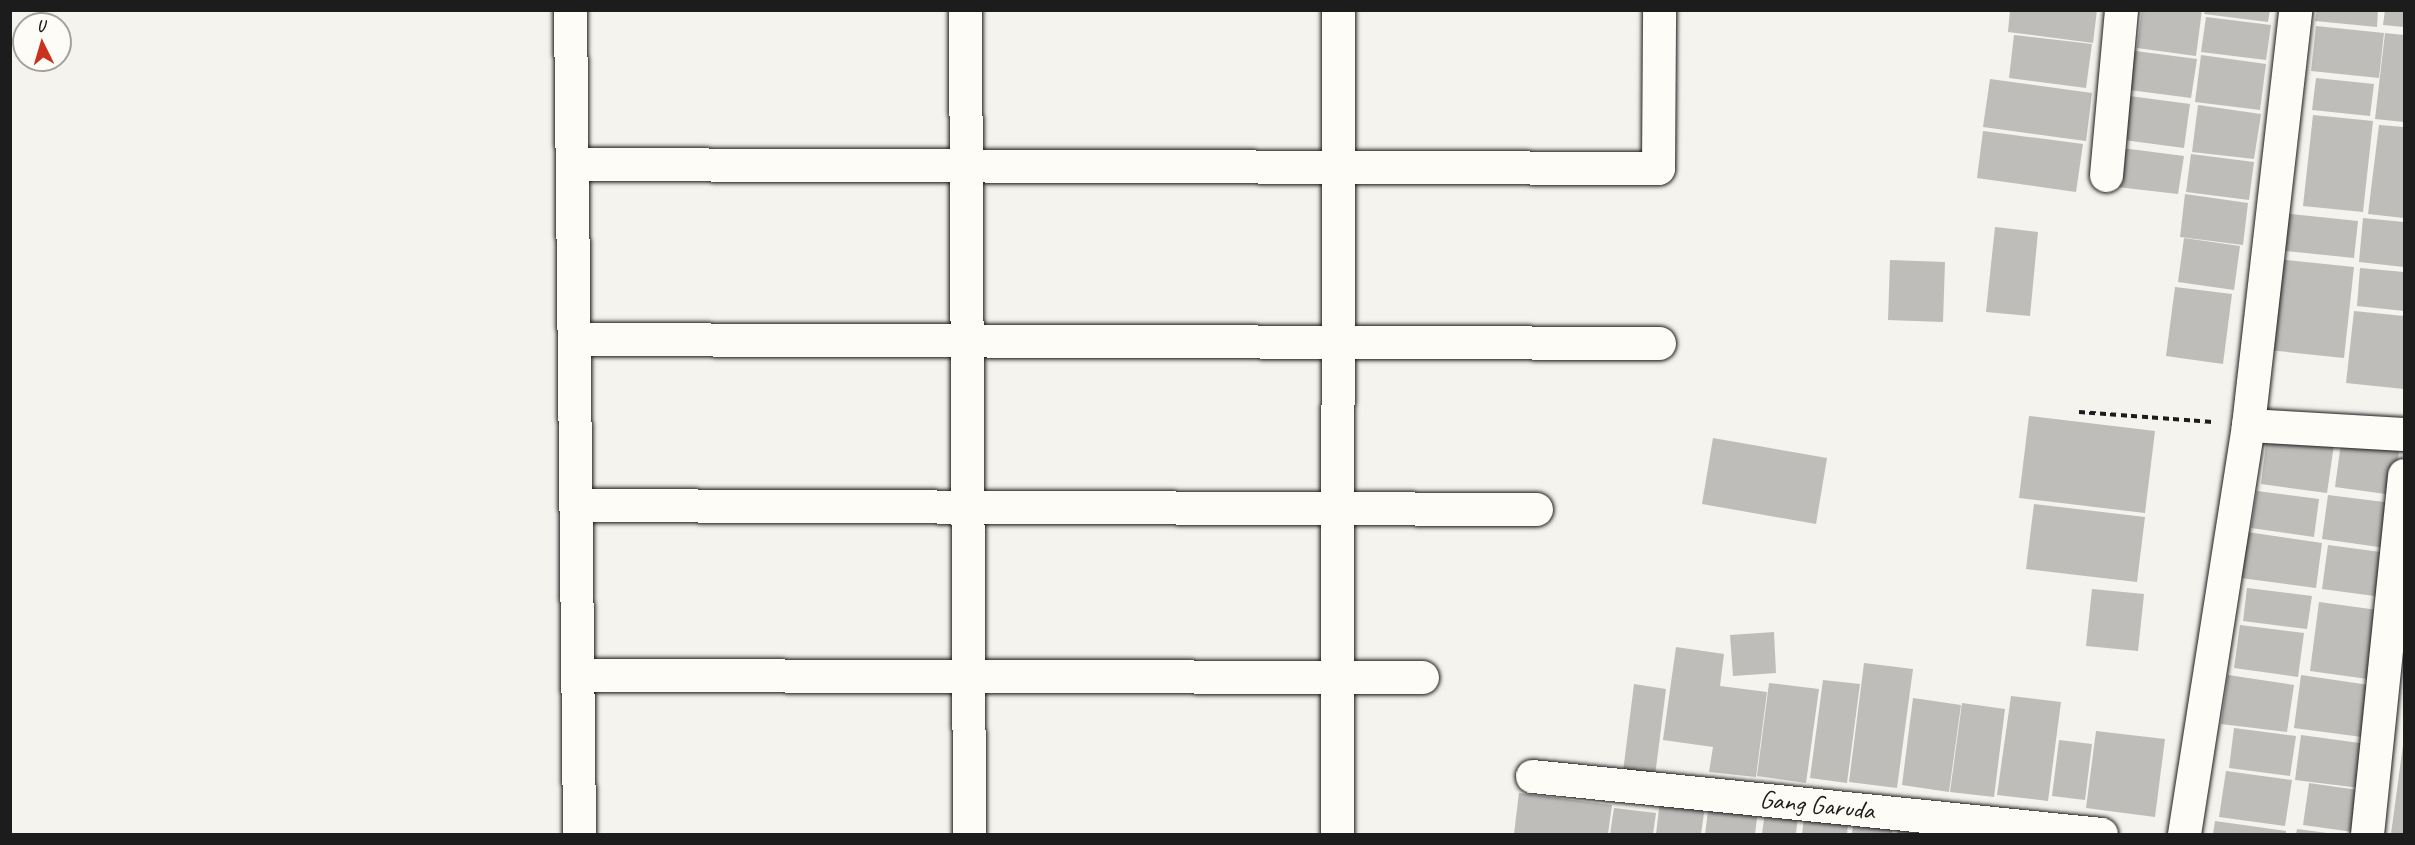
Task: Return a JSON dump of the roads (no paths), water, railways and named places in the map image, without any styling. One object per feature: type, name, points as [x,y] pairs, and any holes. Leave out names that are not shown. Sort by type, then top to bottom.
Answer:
[{"type":"street","points":[[570,10],[579,834]]},
{"type":"street","points":[[965,10],[969,834]]},
{"type":"street","points":[[1337,834],[1338,10]]},
{"type":"street","points":[[572,164],[1659,168],[1659,10]]},
{"type":"street","points":[[2106,175],[2121,10]]},
{"type":"street","points":[[2184,834],[2248,425],[2295,10]]},
{"type":"street","points":[[574,339],[1659,344]]},
{"type":"street","points":[[2248,425],[2404,434]]},
{"type":"street","points":[[2367,834],[2404,475]]},
{"type":"street","points":[[576,505],[1536,509]]},
{"type":"street","points":[[577,675],[1422,677]]},
{"type":"street","name":"Gang Garuda","points":[[1532,776],[2101,834]]}]
